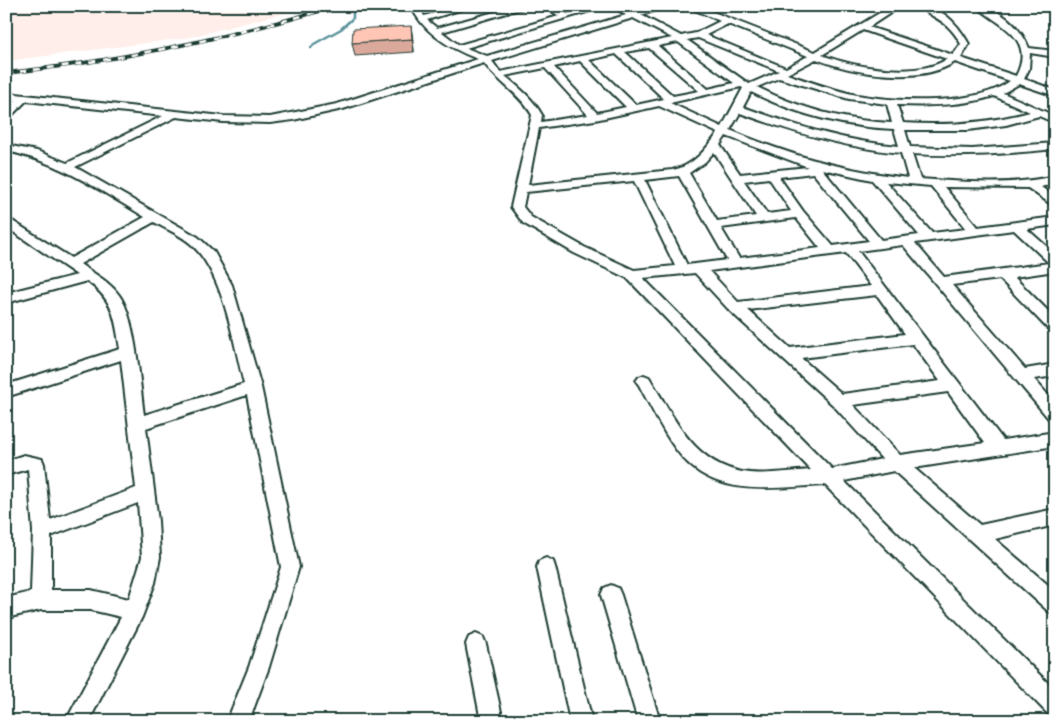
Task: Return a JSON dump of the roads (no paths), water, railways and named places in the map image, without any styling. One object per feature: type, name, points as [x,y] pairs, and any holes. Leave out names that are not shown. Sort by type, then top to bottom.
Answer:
[{"type":"street","points":[[418,13],[469,6]]},
{"type":"street","points":[[436,32],[526,6]]},
{"type":"street","points":[[549,6],[566,17]]},
{"type":"street","points":[[457,48],[566,17],[582,9],[604,6]]},
{"type":"street","points":[[616,6],[680,39],[746,86],[772,98],[843,119],[899,127],[959,129],[1017,120],[1040,113]]},
{"type":"street","points":[[690,6],[835,63],[860,69],[907,72],[933,68],[955,59],[962,52],[965,44],[956,26],[948,19],[922,6]]},
{"type":"street","points":[[535,126],[595,117],[706,92],[746,86],[782,73],[897,6]]},
{"type":"street","points":[[699,35],[782,73],[830,91],[891,102],[961,100],[995,93],[1018,80],[1025,69],[1026,50],[1018,36],[1002,20],[980,6]]},
{"type":"street","points":[[6,96],[172,115],[246,120],[294,117],[340,107],[559,36],[661,7]]},
{"type":"street","points":[[509,11],[532,26],[559,36]]},
{"type":"street","points":[[418,13],[436,32],[457,48],[486,59],[498,75],[524,97],[537,115],[518,207],[527,220],[579,250],[632,275],[772,420],[1055,705]]},
{"type":"street","points":[[486,17],[508,34]]},
{"type":"street","points":[[498,75],[699,35],[727,21]]},
{"type":"street","points":[[862,27],[1055,93]]},
{"type":"street","points":[[651,44],[706,92]]},
{"type":"street","points":[[1026,50],[1055,54]]},
{"type":"street","points":[[618,51],[665,101],[722,132],[814,166],[876,177],[972,185],[1031,185],[1054,180]]},
{"type":"street","points":[[582,58],[633,108]]},
{"type":"street","points":[[547,66],[595,117]]},
{"type":"street","points":[[521,189],[683,172],[692,168],[714,144],[738,109],[746,86]]},
{"type":"street","points":[[995,93],[1055,120]]},
{"type":"street","points":[[6,115],[24,98]]},
{"type":"street","points":[[891,102],[916,181]]},
{"type":"street","points":[[738,109],[790,128],[836,140],[907,152],[978,153],[1055,146]]},
{"type":"street","points":[[67,167],[172,115]]},
{"type":"street","points":[[714,144],[764,219]]},
{"type":"street","points":[[6,148],[33,153],[67,167],[194,240],[209,255],[225,285],[254,387],[290,567],[259,667],[238,721]]},
{"type":"street","points":[[736,178],[772,174],[814,166]]},
{"type":"street","points":[[814,166],[878,244]]},
{"type":"street","points":[[683,172],[736,264]]},
{"type":"street","points":[[772,174],[799,214],[830,251]]},
{"type":"street","points":[[638,177],[691,269],[839,402],[897,463],[1055,604]]},
{"type":"street","points":[[876,177],[928,237]]},
{"type":"street","points":[[933,182],[974,231]]},
{"type":"street","points":[[1031,185],[1055,204]]},
{"type":"street","points":[[713,225],[799,214]]},
{"type":"street","points":[[71,264],[155,217]]},
{"type":"street","points":[[6,221],[102,285],[115,299],[122,317],[128,352],[138,424],[151,557],[145,583],[135,610],[77,721]]},
{"type":"street","points":[[632,275],[736,264],[928,237],[1055,222]]},
{"type":"street","points":[[1018,226],[1055,262]]},
{"type":"street","points":[[906,241],[1055,414]]},
{"type":"street","points":[[849,248],[999,448]]},
{"type":"street","points":[[940,282],[1055,267]]},
{"type":"street","points":[[1003,274],[1055,327]]},
{"type":"street","points":[[6,298],[90,276]]},
{"type":"street","points":[[735,307],[880,290]]},
{"type":"street","points":[[786,354],[916,338]]},
{"type":"street","points":[[6,391],[128,352]]},
{"type":"street","points":[[1021,375],[1055,370]]},
{"type":"street","points":[[644,381],[672,430],[694,458],[716,473],[750,481],[830,478],[897,463],[1055,439]]},
{"type":"street","points":[[839,402],[951,385]]},
{"type":"street","points":[[138,424],[254,387]]},
{"type":"street","points":[[6,468],[21,463],[31,462],[36,464],[42,532],[41,600]]},
{"type":"street","points":[[42,532],[145,492]]},
{"type":"street","points":[[978,534],[1055,517]]},
{"type":"street","points":[[546,568],[581,721]]},
{"type":"street","points":[[611,595],[649,721]]},
{"type":"street","points":[[6,608],[41,600],[90,600],[135,610]]},
{"type":"street","points":[[476,644],[492,721]]},
{"type":"waterway","points":[[311,48],[314,44],[341,29],[353,18],[353,11],[344,6]]},
{"type":"railway","points":[[6,73],[90,62],[173,47],[296,18],[337,6]]}]
